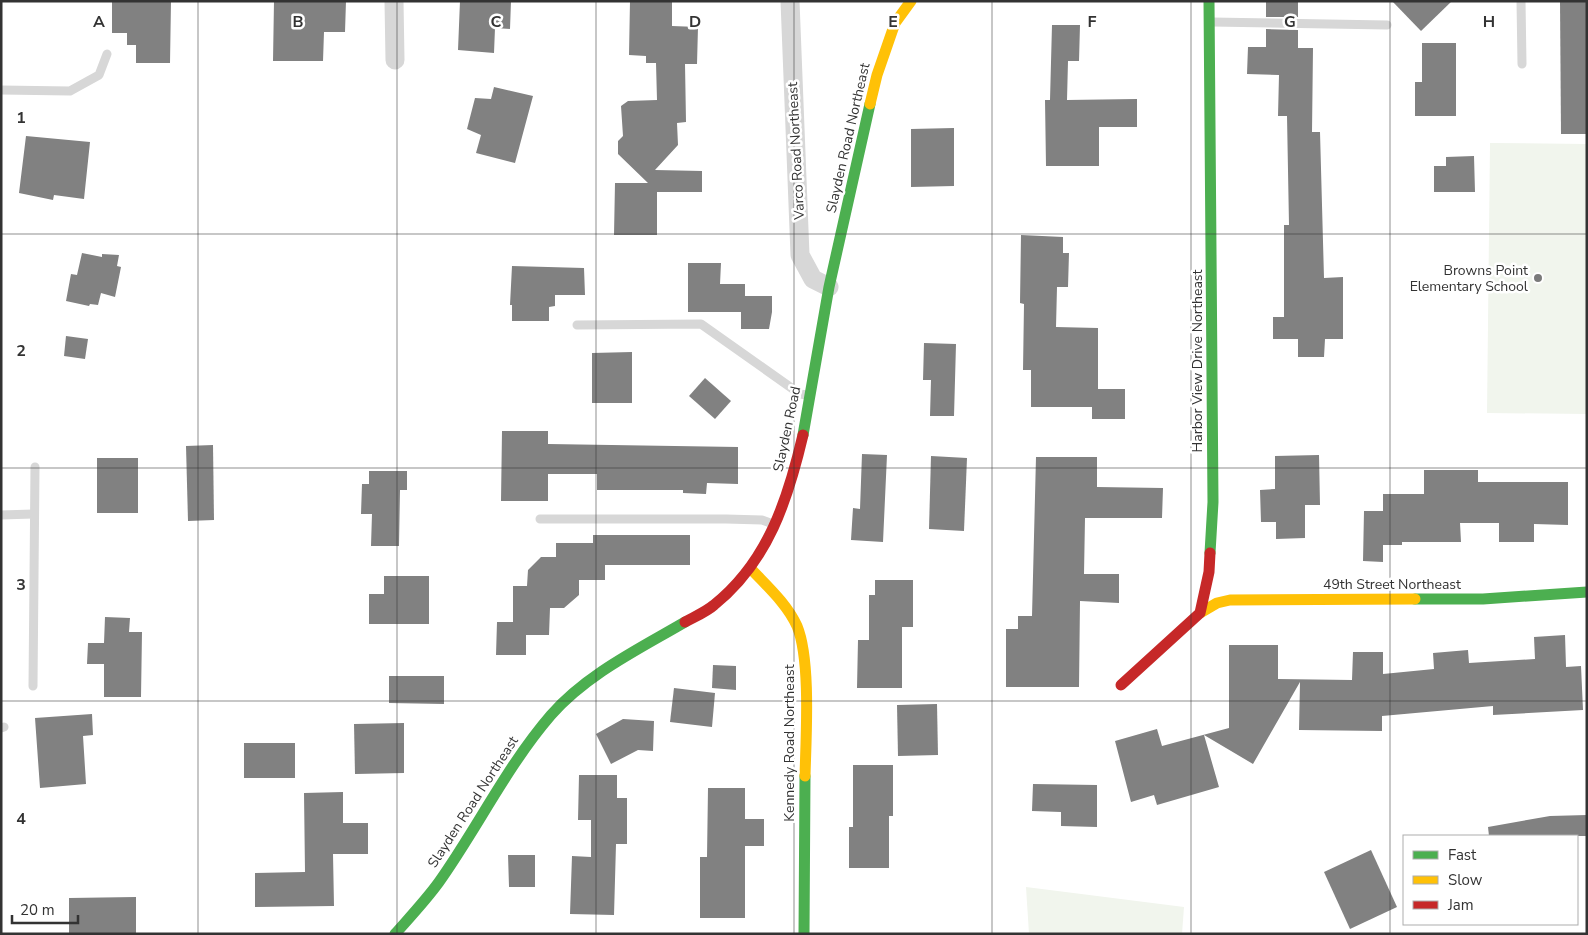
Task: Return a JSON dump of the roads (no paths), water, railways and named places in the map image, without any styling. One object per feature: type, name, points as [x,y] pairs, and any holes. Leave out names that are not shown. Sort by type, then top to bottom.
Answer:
[{"type":"street","points":[[394,1],[394,60]]},
{"type":"street","name":"Varco Road Northeast","points":[[790,1],[800,256],[813,278],[829,287]]},
{"type":"street","name":"Slayden Road Northeast","points":[[829,287],[877,75],[895,23],[911,1]]},
{"type":"street","name":"Harbor View Drive Northeast","points":[[1200,613],[1209,572],[1213,532],[1209,1]]},
{"type":"street","name":"Slayden Road","points":[[751,569],[776,524],[795,467],[829,287]]},
{"type":"street","name":"Slayden Road Northeast","points":[[395,934],[439,882],[506,775],[552,714],[589,681],[609,667],[714,605],[751,569]]},
{"type":"street","name":"Kennedy Road Northeast","points":[[751,569],[783,602],[797,627],[804,660],[806,712],[804,934]]},
{"type":"street","name":"49th Street Northeast","points":[[1200,613],[1217,603],[1230,600],[1483,599],[1587,592]]},
{"type":"street","points":[[1121,685],[1200,613]]},
{"type":"lane","points":[[1521,1],[1522,64]]},
{"type":"lane","points":[[1209,22],[1387,25]]},
{"type":"lane","points":[[1,90],[70,91],[98,75],[107,54]]},
{"type":"lane","points":[[577,325],[701,324],[800,394],[810,395]]},
{"type":"lane","points":[[33,686],[33,514],[35,466]]},
{"type":"lane","points":[[1,515],[33,514]]},
{"type":"lane","points":[[540,519],[726,519],[762,520],[776,524]]},
{"type":"place","name":"Browns Point Elementary School","points":[[1538,278]]}]
